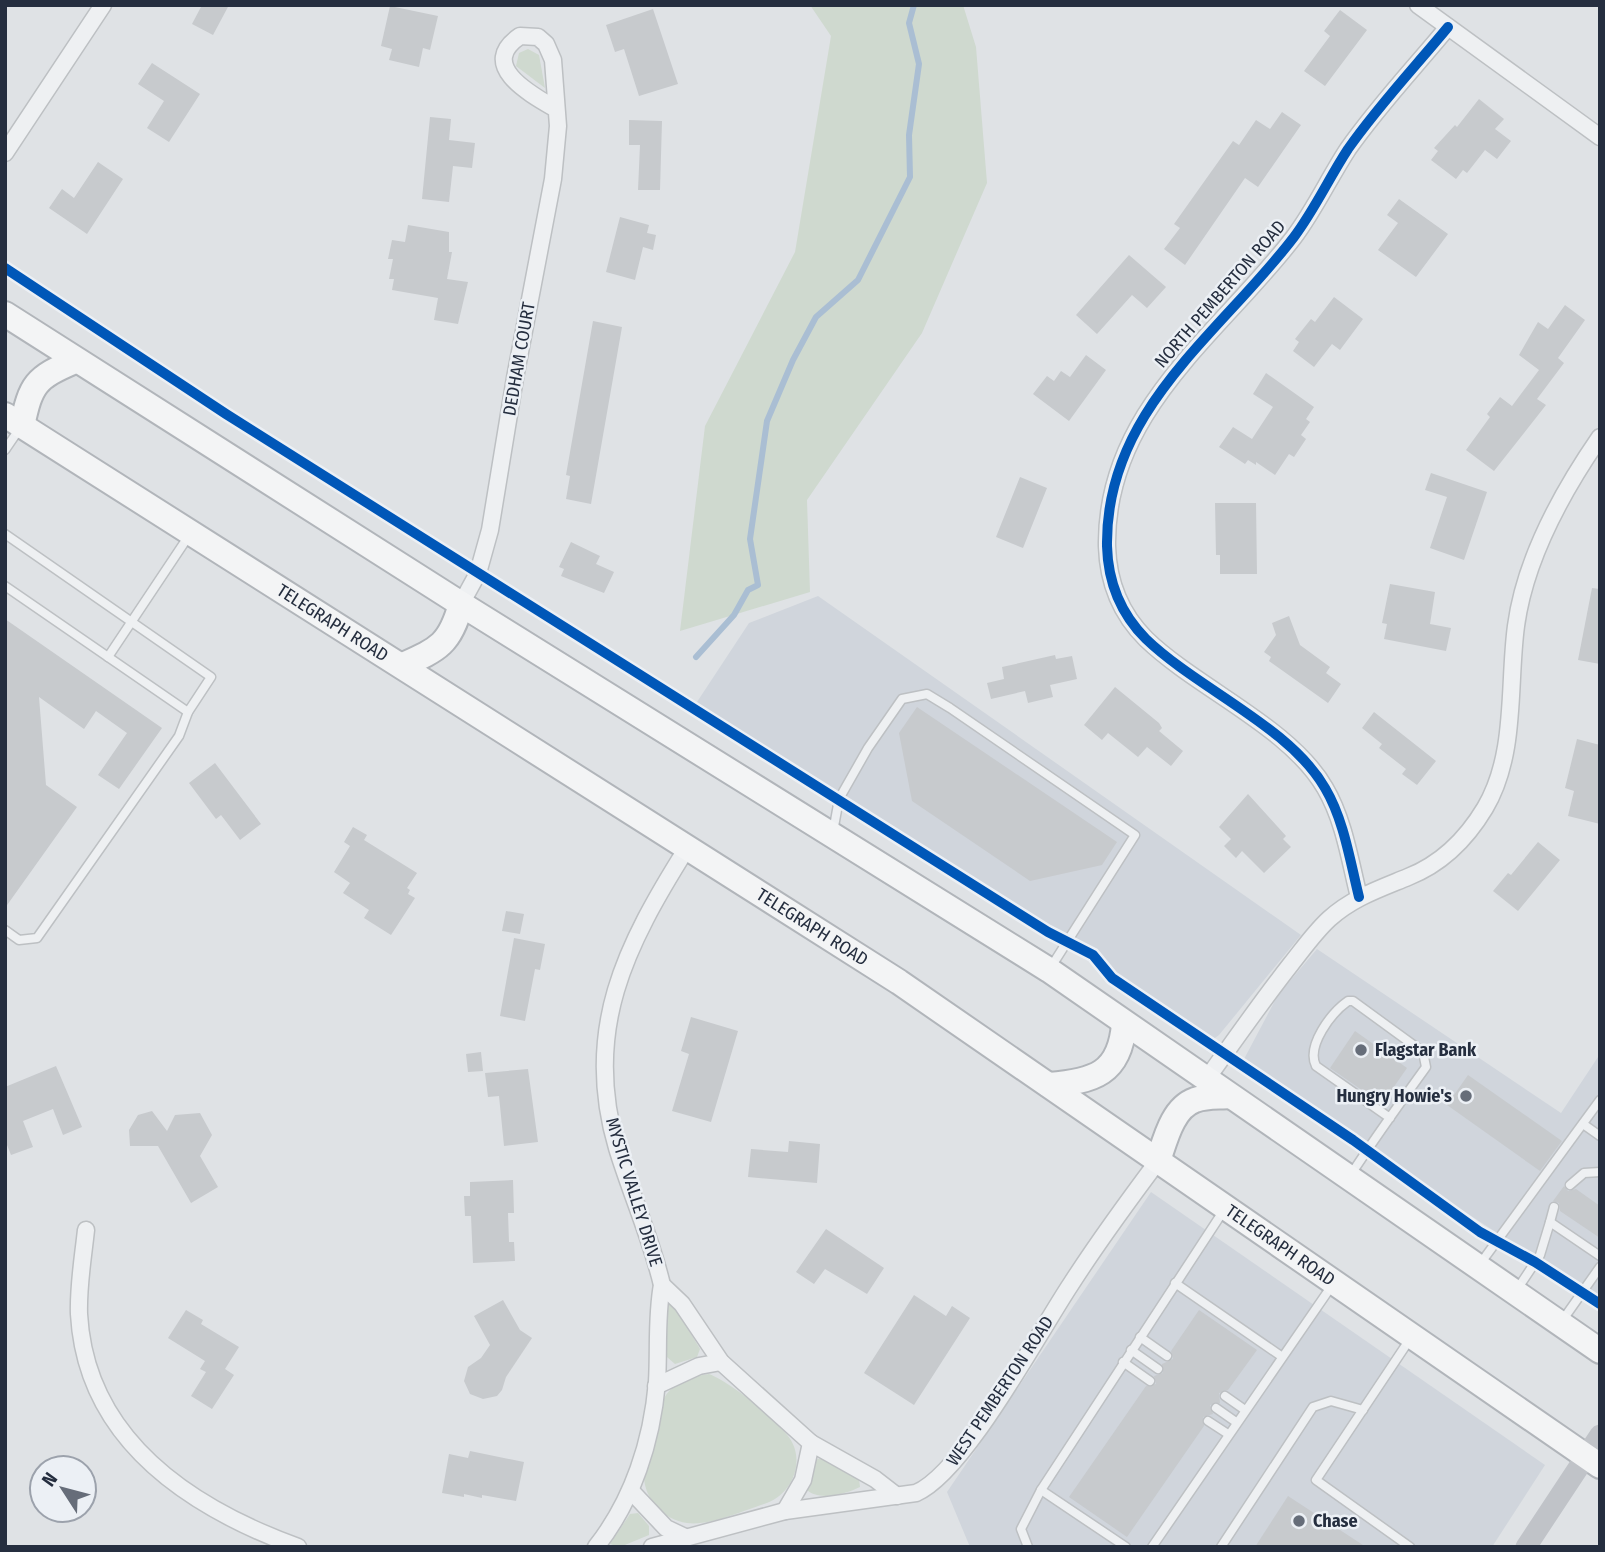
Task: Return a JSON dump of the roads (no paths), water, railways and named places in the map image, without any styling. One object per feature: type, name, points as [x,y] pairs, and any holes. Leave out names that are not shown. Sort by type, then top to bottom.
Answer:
[{"type":"highway","points":[[5,314],[461,604],[1049,970],[1600,1351]]},
{"type":"highway","points":[[13,420],[41,377],[75,361]]},
{"type":"highway","name":"TELEGRAPH ROAD","points":[[13,420],[900,982],[1593,1461]]},
{"type":"highway","points":[[403,665],[435,651],[447,640],[454,628],[461,604]]},
{"type":"highway","points":[[1049,1085],[1091,1079],[1108,1068],[1122,1041],[1124,1024]]},
{"type":"highway","points":[[1158,1161],[1171,1126],[1183,1108],[1195,1100],[1229,1096]]},
{"type":"main road","points":[[1525,1547],[1593,1461],[1600,1435]]},
{"type":"street","points":[[5,153],[103,5]]},
{"type":"street","points":[[1418,5],[1600,137]]},
{"type":"street","name":"NORTH PEMBERTON ROAD","points":[[1359,897],[1336,810],[1311,768],[1284,742],[1160,652],[1125,614],[1116,598],[1108,559],[1109,510],[1127,453],[1165,384],[1196,345],[1282,252],[1320,198],[1349,147],[1448,27]]},
{"type":"street","name":"DEDHAM COURT","points":[[461,604],[478,573],[490,530],[517,366],[553,179],[558,126],[556,85],[550,51],[538,37],[520,36],[507,48],[504,56],[506,71],[517,83],[556,109]]},
{"type":"street","points":[[1206,1080],[1327,920],[1359,897],[1408,877],[1437,861],[1465,836],[1486,805],[1499,773],[1506,738],[1516,624],[1523,592],[1555,514],[1600,438]]},
{"type":"street","name":"MYSTIC VALLEY DRIVE","points":[[596,1547],[632,1492],[656,1386],[658,1307],[662,1285],[613,1131],[606,1091],[606,1041],[610,1006],[625,960],[646,914],[687,848]]},
{"type":"street","name":"WEST PEMBERTON ROAD","points":[[652,1547],[685,1537],[718,1539],[785,1511],[924,1490],[943,1476],[979,1427],[1071,1284],[1158,1161]]},
{"type":"street","points":[[86,1230],[79,1315],[85,1353],[95,1387],[117,1428],[150,1464],[190,1493],[251,1528],[298,1547]]},
{"type":"street","points":[[662,1285],[682,1304],[722,1362],[811,1443],[874,1479],[897,1496]]},
{"type":"street","points":[[656,1386],[699,1366],[722,1362]]},
{"type":"street","points":[[785,1511],[803,1480],[811,1443]]},
{"type":"street","points":[[632,1492],[666,1528],[685,1537]]},
{"type":"lane","points":[[5,450],[13,420]]},
{"type":"lane","points":[[108,657],[192,531]]},
{"type":"lane","points":[[5,534],[211,677],[188,712],[179,736],[37,938],[19,940],[5,930]]},
{"type":"lane","points":[[5,586],[188,712]]},
{"type":"lane","points":[[832,836],[839,799],[868,748],[902,699],[927,694],[950,708],[1135,835],[1049,970]]},
{"type":"lane","points":[[1349,1177],[1426,1067],[1426,1058],[1423,1052],[1353,1001],[1348,1001],[1313,1045],[1311,1056],[1316,1066],[1390,1118]]},
{"type":"lane","points":[[1478,1266],[1600,1100]]},
{"type":"lane","points":[[1583,1124],[1600,1136]]},
{"type":"lane","points":[[1570,1185],[1584,1173],[1600,1172]]},
{"type":"lane","points":[[1028,1547],[1021,1529],[1041,1490],[1225,1207]]},
{"type":"lane","points":[[1515,1293],[1540,1255],[1554,1207]]},
{"type":"lane","points":[[1550,1222],[1600,1256]]},
{"type":"lane","points":[[1560,1324],[1600,1267]]},
{"type":"lane","points":[[1152,1547],[1281,1356],[1335,1282]]},
{"type":"lane","points":[[1175,1283],[1281,1356]]},
{"type":"lane","points":[[1410,1547],[1316,1480],[1412,1336]]},
{"type":"lane","points":[[1140,1337],[1167,1356]]},
{"type":"lane","points":[[1131,1350],[1158,1369]]},
{"type":"lane","points":[[1123,1362],[1150,1381]]},
{"type":"lane","points":[[1225,1396],[1245,1410]]},
{"type":"lane","points":[[1220,1547],[1313,1407],[1331,1401],[1363,1410]]},
{"type":"lane","points":[[1216,1408],[1236,1422]]},
{"type":"lane","points":[[1208,1421],[1228,1434]]},
{"type":"lane","points":[[1041,1490],[1126,1547]]},
{"type":"waterway","points":[[696,657],[734,615],[748,590],[758,585],[750,539],[767,421],[793,360],[816,317],[858,280],[910,177],[909,135],[919,64],[909,23],[914,5]]},
{"type":"place","name":"Flagstar Bank","points":[[1361,1050]]},
{"type":"place","name":"Hungry Howie's","points":[[1466,1096]]},
{"type":"place","name":"Chase","points":[[1299,1521]]}]
